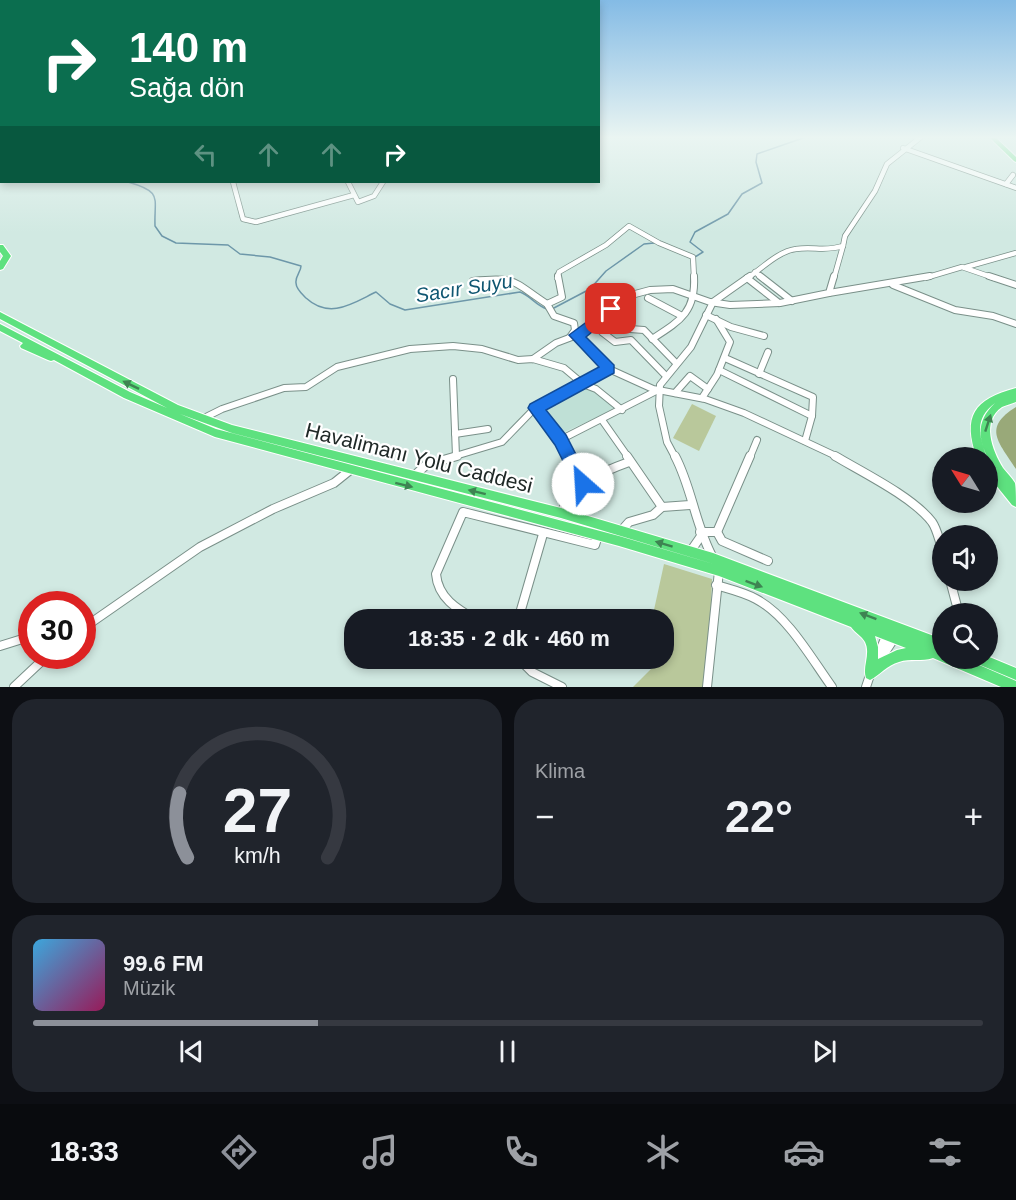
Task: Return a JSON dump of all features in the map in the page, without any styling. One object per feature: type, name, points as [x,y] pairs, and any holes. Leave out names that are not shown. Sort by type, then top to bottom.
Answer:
[{"type":"highway","points":[[0,247],[7,255],[0,267]]},
{"type":"highway","name":"Havalimanı Yolu Caddesi","points":[[0,315],[94,367],[202,419],[304,449],[561,513],[713,558],[893,631],[932,651]]},
{"type":"highway","name":"Havalimanı Yolu Caddesi","points":[[0,327],[148,404],[215,433],[349,471],[598,535],[719,571],[833,613],[932,642]]},
{"type":"highway","points":[[0,334],[42,355],[72,366]]},
{"type":"highway","points":[[979,447],[975,432],[978,414],[989,400],[1016,392]]},
{"type":"highway","points":[[1016,398],[1007,400],[992,412],[985,426],[985,436],[994,464],[1016,492]]},
{"type":"highway","points":[[998,480],[1016,502]]},
{"type":"highway","points":[[833,613],[863,630],[872,641],[874,651],[870,674]]},
{"type":"highway","points":[[870,674],[894,656],[918,653],[932,655]]},
{"type":"highway","points":[[998,667],[1016,674]]},
{"type":"highway","points":[[973,669],[1016,687]]},
{"type":"street","points":[[829,293],[845,236],[874,191],[885,169]]},
{"type":"street","points":[[963,169],[1016,188]]},
{"type":"street","points":[[1006,184],[1012,175]]},
{"type":"street","points":[[233,183],[243,219],[256,222],[354,195]]},
{"type":"street","points":[[348,183],[358,202],[372,198],[381,191],[383,183]]},
{"type":"street","points":[[548,307],[562,297],[557,279],[559,272],[606,245],[629,226],[659,243],[692,255],[695,297],[668,331],[652,339]]},
{"type":"street","points":[[560,440],[658,390],[666,375],[691,347],[703,327],[713,302],[755,272],[790,250],[800,248],[827,251],[843,246]]},
{"type":"street","points":[[533,359],[556,343],[585,332],[624,297],[650,290],[673,289],[730,305],[779,303],[890,284],[1016,253]]},
{"type":"street","points":[[962,267],[1016,285]]},
{"type":"street","points":[[755,272],[792,301]]},
{"type":"street","points":[[473,281],[497,278],[524,285],[548,307],[554,316],[573,323],[575,330],[573,337]]},
{"type":"street","points":[[747,278],[779,303]]},
{"type":"street","points":[[890,284],[955,310],[993,316],[1016,324]]},
{"type":"street","points":[[648,298],[682,316]]},
{"type":"street","points":[[706,315],[731,327],[764,336]]},
{"type":"street","points":[[617,319],[630,329],[644,330],[676,363]]},
{"type":"street","points":[[702,398],[725,358],[730,342],[716,319]]},
{"type":"street","points":[[602,332],[615,342],[631,340],[666,375]]},
{"type":"street","points":[[573,337],[609,369],[658,390],[702,398],[744,413],[805,441],[876,480],[934,525]]},
{"type":"street","points":[[202,419],[222,409],[284,388],[306,387],[337,367],[410,349],[453,346],[482,349],[518,360],[533,359],[564,368],[583,384],[596,389],[622,410]]},
{"type":"street","points":[[759,374],[768,352]]},
{"type":"street","points":[[725,358],[813,397],[812,416],[805,441]]},
{"type":"street","points":[[414,476],[426,465],[502,442],[535,408],[609,369]]},
{"type":"street","points":[[719,370],[812,416]]},
{"type":"street","points":[[675,393],[690,376],[708,389]]},
{"type":"street","points":[[453,379],[456,456]]},
{"type":"street","points":[[658,390],[667,442],[682,469],[690,505],[700,534],[713,558]]},
{"type":"street","points":[[535,408],[560,440],[583,484]]},
{"type":"street","points":[[602,420],[662,507]]},
{"type":"street","points":[[455,434],[488,429]]},
{"type":"street","points":[[717,532],[758,440]]},
{"type":"street","points":[[561,513],[570,494],[583,484],[629,462]]},
{"type":"street","points":[[96,619],[200,547],[273,509],[334,483],[349,471]]},
{"type":"street","points":[[621,531],[629,522],[653,515],[662,507],[690,505]]},
{"type":"street","points":[[460,609],[446,600],[436,582],[436,574],[464,512],[543,534],[595,544],[598,535]]},
{"type":"street","points":[[700,534],[717,532]]},
{"type":"street","points":[[717,532],[722,541],[768,561]]},
{"type":"street","points":[[521,609],[543,534]]},
{"type":"street","points":[[690,552],[700,534]]},
{"type":"street","points":[[706,687],[719,571]]},
{"type":"street","points":[[716,585],[758,600],[764,605],[809,655],[832,687]]},
{"type":"street","points":[[866,687],[870,674],[893,631]]},
{"type":"street","points":[[0,646],[18,640]]},
{"type":"street","points":[[14,687],[34,669]]},
{"type":"street","points":[[529,669],[562,687]]},
{"type":"shaded area","points":[[585,386],[598,392],[615,409],[560,434],[542,409]]},
{"type":"green space","points":[[692,404],[716,416],[699,451],[673,438]]},
{"type":"green space","points":[[1016,407],[1016,469],[1000,443],[997,429],[999,422]]},
{"type":"green space","points":[[664,564],[712,579],[710,635],[703,687],[633,687],[651,669],[674,669],[674,609],[654,609]]},
{"type":"waterway","name":"Sacır Suyu","points":[[695,257],[703,252],[690,242],[695,232],[728,214],[742,194],[762,183],[758,169]]},
{"type":"waterway","name":"Sacır Suyu","points":[[131,183],[152,193],[155,202],[155,226],[162,236],[176,243],[228,245],[240,254],[270,257],[301,266],[296,281],[297,287],[306,298],[324,308],[333,309],[350,305],[376,292],[390,304],[405,310],[520,292],[547,309]]},
{"type":"waterway","name":"Sacır Suyu","points":[[552,309],[590,289],[606,271],[644,244],[654,243]]},
{"type":"route","points":[[583,484],[560,440],[535,408],[609,369],[576,335],[585,332],[611,309]]}]
